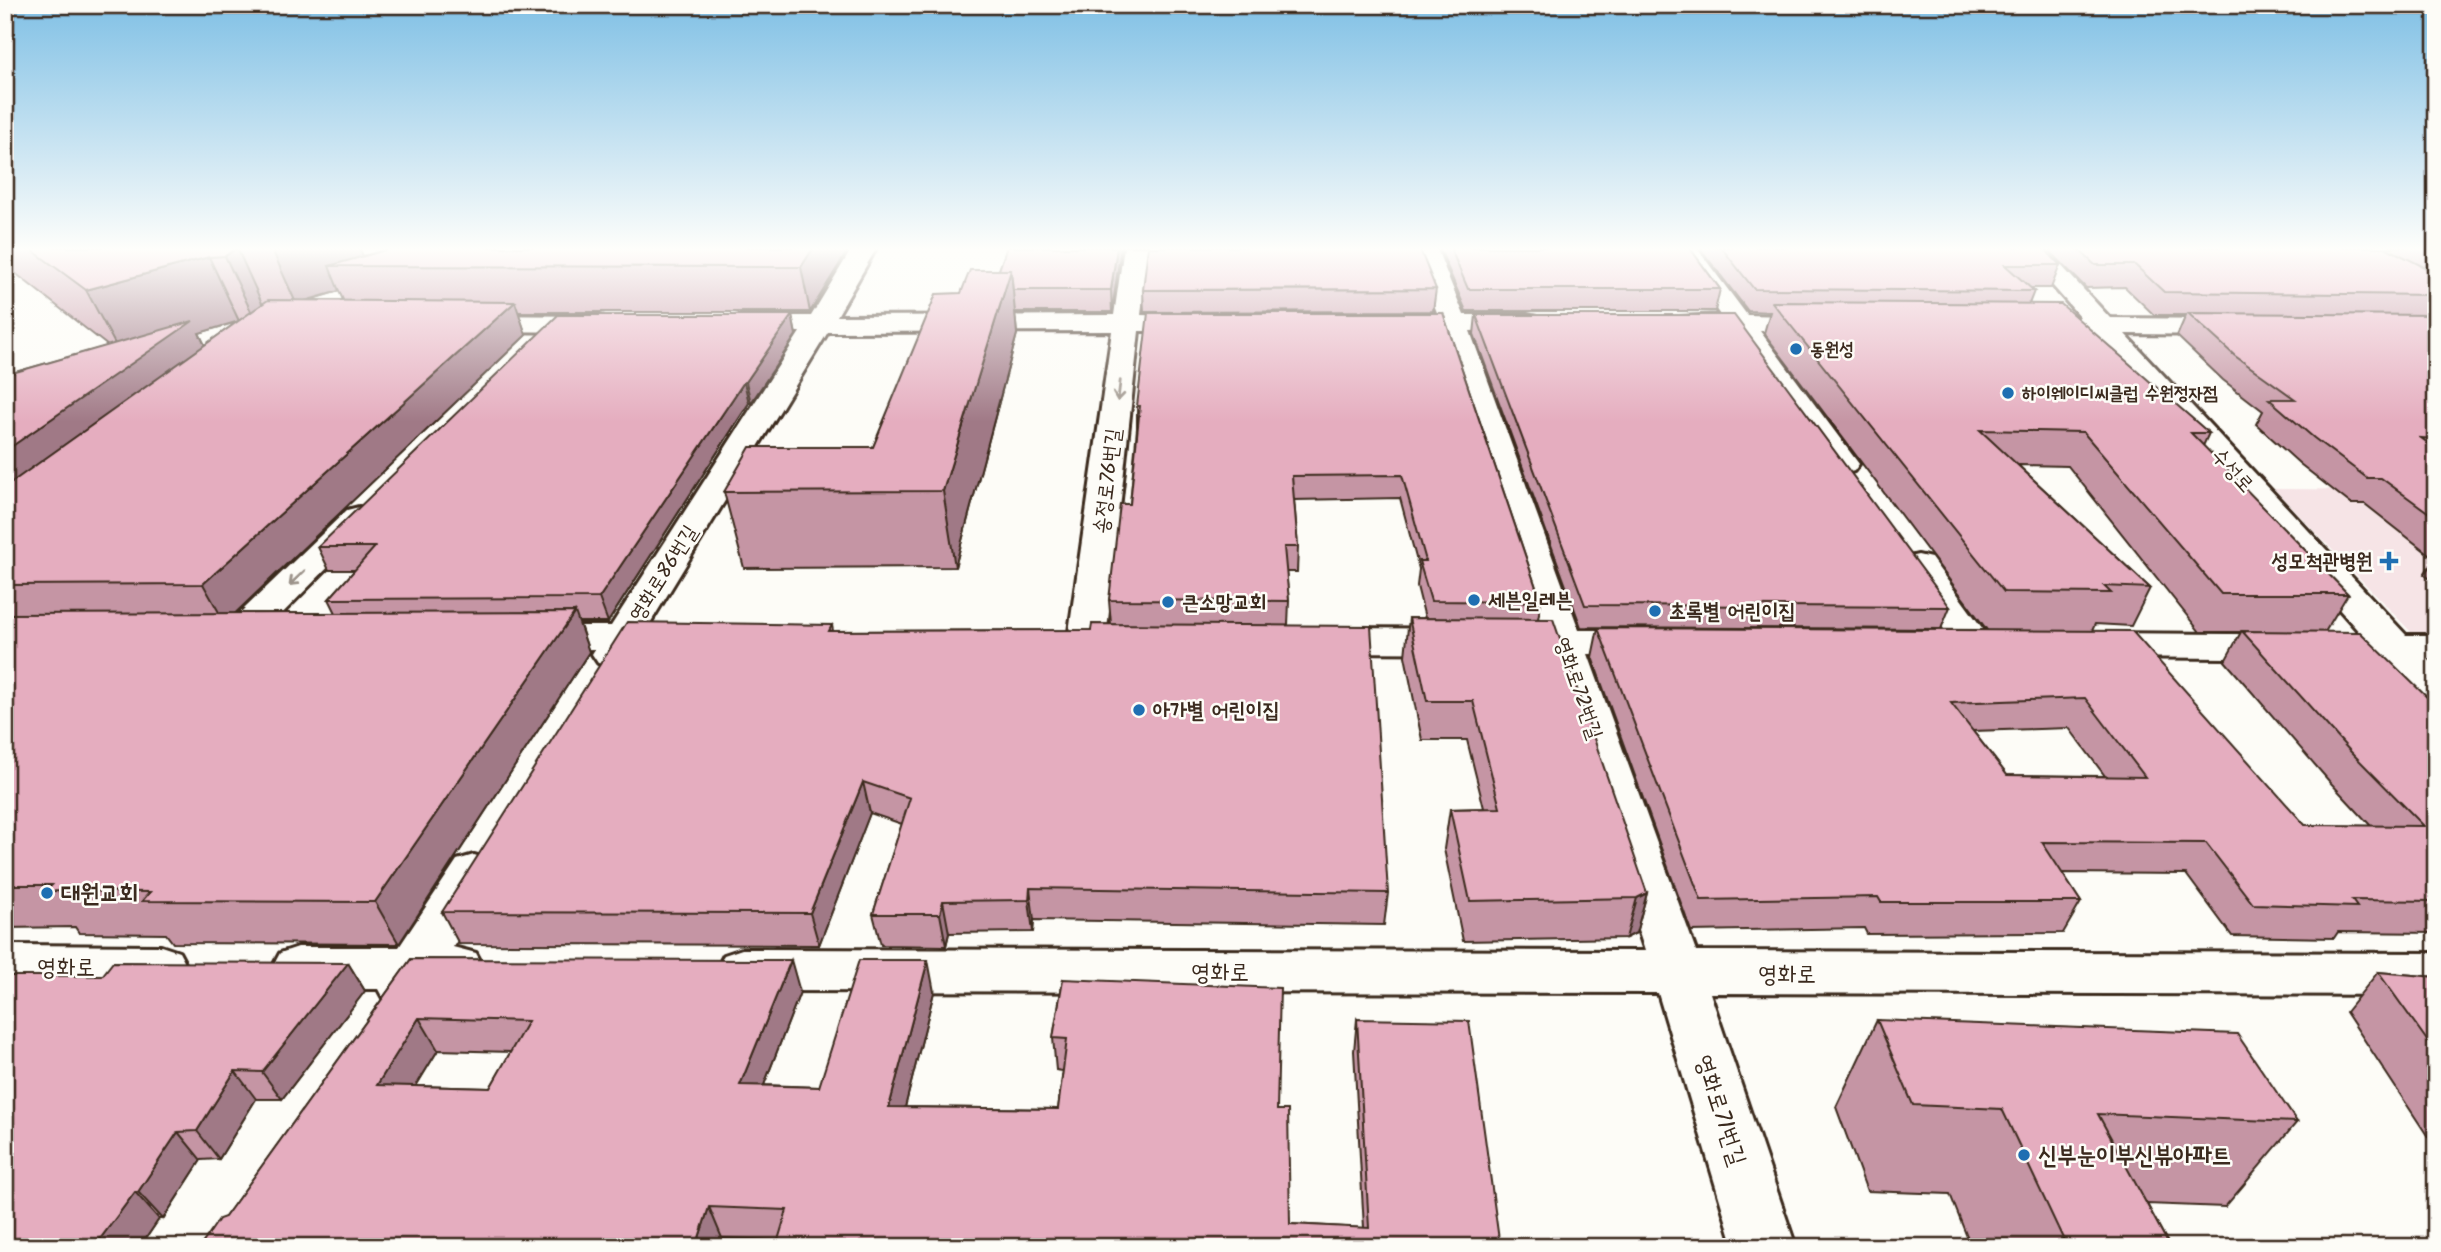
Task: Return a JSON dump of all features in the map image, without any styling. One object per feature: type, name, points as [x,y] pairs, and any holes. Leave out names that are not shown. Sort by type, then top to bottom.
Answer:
[{"type":"street","name":"영화로86번길","points":[[593,685],[831,305]]},
{"type":"street","name":"송정로76번길","points":[[1087,639],[1130,305]]},
{"type":"street","name":"영화로72번길","points":[[1447,305],[1678,974]]},
{"type":"street","points":[[1728,305],[1862,489]]},
{"type":"street","name":"수성로","points":[[2084,305],[2436,692]]},
{"type":"street","points":[[444,323],[625,324]]},
{"type":"street","points":[[708,324],[1223,323]]},
{"type":"street","points":[[1372,323],[1549,323]]},
{"type":"street","points":[[1659,323],[1838,323]]},
{"type":"street","points":[[529,351],[556,324]]},
{"type":"street","points":[[2005,325],[2255,327]]},
{"type":"street","points":[[235,639],[379,498]]},
{"type":"street","points":[[1902,544],[1974,644]]},
{"type":"street","points":[[194,639],[290,638]]},
{"type":"street","points":[[498,638],[705,638]]},
{"type":"street","points":[[1046,639],[1128,639]]},
{"type":"street","points":[[1291,640],[1686,642]]},
{"type":"street","points":[[1933,643],[2015,644]]},
{"type":"street","points":[[2055,644],[2436,647]]},
{"type":"street","points":[[374,1024],[414,968],[489,850]]},
{"type":"street","name":"영화로","points":[[5,966],[498,969]]},
{"type":"street","name":"영화로","points":[[692,970],[2436,974]]},
{"type":"street","name":"영화로71번길","points":[[1678,974],[1765,1247]]},
{"type":"shaded area","name":"성모척관병원","points":[[2436,457],[2436,632],[2411,632],[2274,489],[2411,490]]},
{"type":"building","points":[[260,305],[511,305],[203,584],[5,585],[5,487]]},
{"type":"building","points":[[931,305],[1000,305],[943,491],[724,492],[750,447],[873,447]]},
{"type":"building","points":[[1775,305],[2063,305],[2209,433],[2191,433],[2348,594],[2221,594],[2083,432],[1980,430],[2150,588],[2104,586],[2111,593],[2004,592]]},
{"type":"building","points":[[1148,313],[1443,313],[1541,602],[1431,601],[1419,561],[1426,561],[1402,475],[1292,476],[1298,547],[1284,547],[1289,601],[1109,600],[1120,504],[1130,504],[1140,406],[1137,406]]},
{"type":"building","points":[[2188,313],[2436,315],[2436,439],[2421,438],[2436,449],[2436,518],[2381,478],[2367,478],[2314,438],[2269,399],[2295,399],[2235,356]]},
{"type":"building","points":[[558,315],[792,315],[599,598],[329,599],[375,547],[318,547]]},
{"type":"building","points":[[1476,315],[1734,315],[1950,607],[1585,605]]},
{"type":"building","points":[[193,321],[5,451],[5,375]]},
{"type":"building","points":[[575,612],[375,902],[142,901],[150,892],[46,891],[52,885],[5,885],[5,614]]},
{"type":"building","points":[[1409,618],[1553,619],[1647,893],[1637,898],[1470,901],[1450,809],[1500,808],[1473,701],[1427,701]]},
{"type":"building","points":[[627,622],[832,625],[829,631],[1091,630],[1092,624],[1371,626],[1388,893],[1030,888],[1029,900],[943,901],[940,914],[873,914],[910,798],[863,782],[810,913],[442,912]]},
{"type":"building","points":[[1598,628],[2132,631],[2305,825],[2424,826],[2350,751],[2242,631],[2360,632],[2436,706],[2436,901],[2352,900],[2357,907],[2253,904],[2206,843],[2042,842],[2081,902],[1881,902],[1878,897],[1701,900]],"holes":[[[2085,698],[2145,777],[2007,775],[1951,703]]]},
{"type":"building","points":[[411,959],[791,960],[740,1085],[819,1087],[859,960],[928,960],[889,1107],[1058,1109],[1067,1039],[1053,1038],[1063,979],[1280,988],[1277,1110],[1288,1110],[1290,1224],[1369,1228],[1357,1019],[1469,1021],[1500,1247],[776,1247],[787,1210],[709,1207],[696,1247],[185,1247],[187,1244],[202,1244],[219,1219],[225,1217]],"holes":[[[419,1018],[528,1021],[490,1088],[377,1085]]]},
{"type":"building","points":[[113,962],[348,963],[262,1072],[235,1071],[197,1131],[178,1132],[138,1192],[135,1192],[94,1247],[5,1247],[5,976],[102,976]]},
{"type":"building","points":[[2378,972],[2436,977],[2436,1053]]},
{"type":"building","points":[[1877,1020],[2237,1034],[2297,1122],[2098,1114],[2170,1247],[2067,1247],[2002,1109],[1913,1105]]},
{"type":"place","name":"동원성","points":[[1796,349]]},
{"type":"place","name":"하이웨이디씨클럽 수원정자점","points":[[2008,393]]},
{"type":"place","name":"성모척관병원","points":[[2389,561]]},
{"type":"place","name":"세븐일레븐","points":[[1474,600]]},
{"type":"place","name":"큰소망교회","points":[[1168,602]]},
{"type":"place","name":"초록별 어린이집","points":[[1655,611]]},
{"type":"place","name":"아가별 어린이집","points":[[1139,710]]},
{"type":"place","name":"대원교회","points":[[47,893]]},
{"type":"place","name":"신부눈이부신뷰아파트","points":[[2024,1155]]}]
